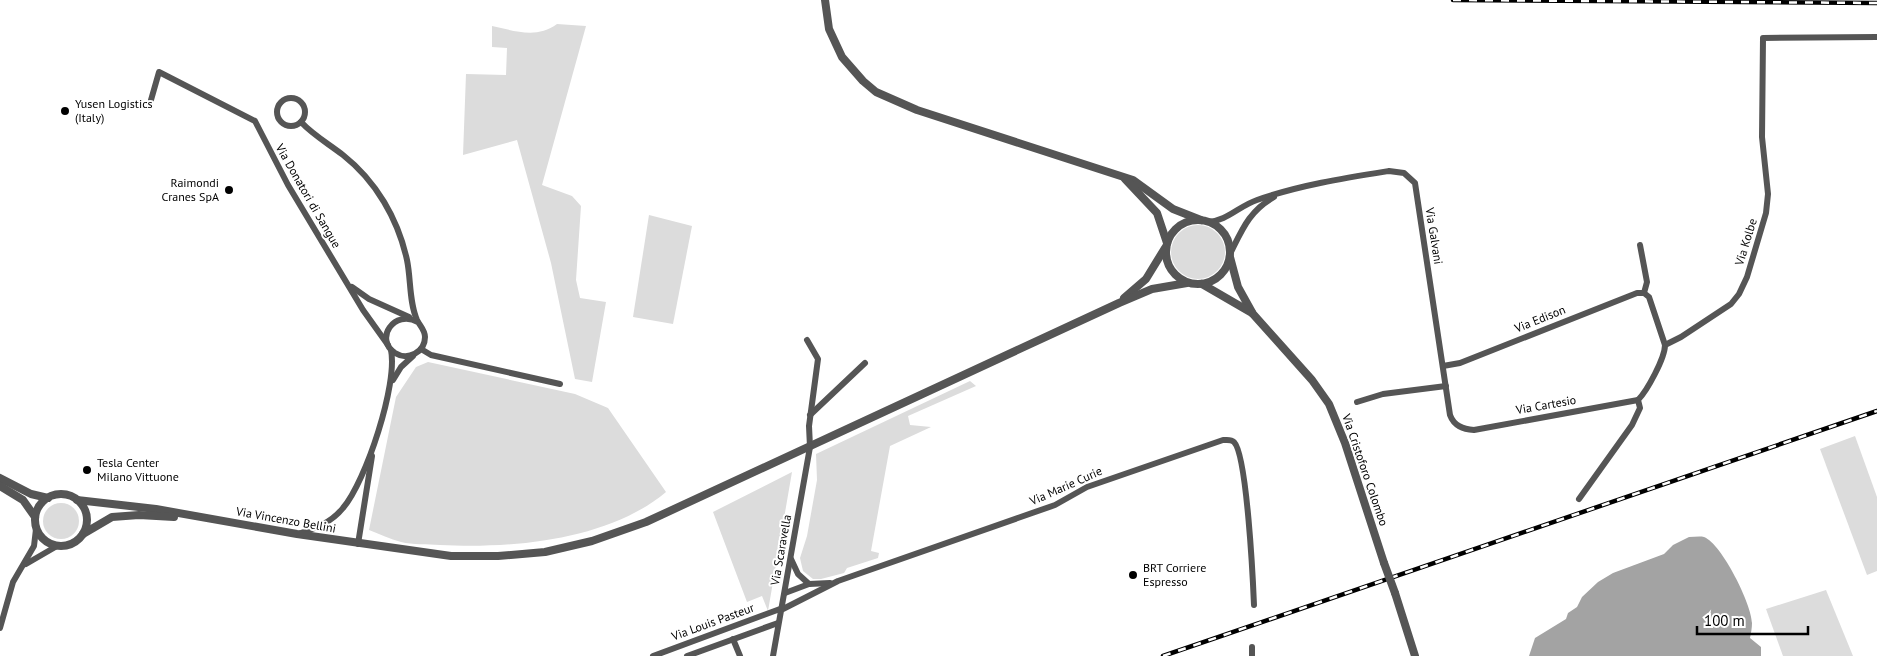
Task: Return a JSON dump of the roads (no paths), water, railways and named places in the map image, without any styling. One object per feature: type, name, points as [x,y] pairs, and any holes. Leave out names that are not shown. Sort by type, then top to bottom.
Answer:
[{"type":"street","points":[[824,0],[829,29],[842,57],[863,81],[876,92],[917,110],[1132,180],[1173,210],[1205,221],[1224,234],[1230,255],[1220,275],[1202,284],[1186,282],[1152,289],[1119,303]]},
{"type":"street","name":"Via Kolbe","points":[[1665,345],[1682,337],[1731,304],[1739,294],[1747,277],[1766,213],[1768,194],[1762,137],[1763,38],[1877,37]]},
{"type":"street","name":"Via Donatori di Sangue","points":[[151,100],[159,72],[255,121],[280,171],[345,280],[369,319],[390,347]]},
{"type":"street","points":[[294,98],[302,104],[305,113],[301,122],[288,126],[280,122],[276,109],[281,101],[294,98]]},
{"type":"street","points":[[301,122],[354,165],[373,184],[400,234],[405,250],[415,321],[424,333],[425,339],[421,349],[397,372],[389,389]]},
{"type":"street","name":"Via Galvani","points":[[1205,221],[1224,218],[1254,200],[1336,179],[1389,170],[1399,171],[1408,175],[1415,184],[1450,415],[1458,426]]},
{"type":"street","points":[[1124,177],[1157,213],[1166,245],[1166,258],[1170,268],[1177,277],[1186,282]]},
{"type":"street","name":"Via Galvani","points":[[1230,255],[1242,226],[1252,213],[1267,201],[1284,192]]},
{"type":"street","points":[[1119,303],[1146,279],[1172,233],[1190,221],[1205,221]]},
{"type":"street","points":[[1579,499],[1632,426],[1640,408],[1638,400],[1643,395],[1663,356],[1665,345],[1649,297],[1644,293],[1647,282],[1640,245]]},
{"type":"street","name":"Via Cristoforo Colombo","points":[[1230,255],[1238,287],[1253,314],[1312,380],[1329,404],[1345,444],[1415,656]]},
{"type":"street","points":[[345,280],[362,296],[393,309],[402,317],[415,321]]},
{"type":"street","name":"Via Cristoforo Colombo","points":[[1202,284],[1253,314]]},
{"type":"street","name":"Via Edison","points":[[1443,366],[1460,362],[1637,293],[1644,293]]},
{"type":"street","points":[[393,309],[404,309],[411,300]]},
{"type":"street","points":[[358,544],[374,445],[389,389],[393,364],[390,347],[386,338],[390,326],[402,317],[411,300]]},
{"type":"street","name":"Via Vincenzo Bellini","points":[[0,478],[31,494],[48,498],[65,494],[77,500],[156,509],[296,534],[425,554],[471,556],[522,555],[568,547],[611,536],[646,522],[1119,303]]},
{"type":"street","name":"Via Scaravella","points":[[773,656],[810,447],[810,415],[818,359],[807,340]]},
{"type":"street","points":[[390,347],[402,356],[415,354]]},
{"type":"street","points":[[421,349],[431,355],[560,384]]},
{"type":"street","points":[[810,415],[865,363]]},
{"type":"street","points":[[1357,402],[1383,394],[1446,386]]},
{"type":"street","name":"Via Cartesio","points":[[1458,426],[1474,430],[1638,400]]},
{"type":"street","name":"Via Marie Curie","points":[[781,609],[838,582],[1038,512],[1088,487],[1223,440],[1235,442],[1238,449],[1243,476],[1254,605]]},
{"type":"street","points":[[296,534],[322,526],[344,507],[359,482],[374,445]]},
{"type":"street","points":[[0,486],[19,496],[29,506],[35,517]]},
{"type":"street","points":[[0,628],[13,582],[34,546],[35,517],[39,505],[48,498]]},
{"type":"street","points":[[77,500],[84,508],[87,519],[82,535]]},
{"type":"street","name":"Via Vincenzo Bellini","points":[[57,546],[72,543],[112,517],[139,515],[210,519]]},
{"type":"street","points":[[36,529],[44,540],[57,546]]},
{"type":"street","points":[[23,566],[57,546]]},
{"type":"street","points":[[791,559],[798,574],[809,584]]},
{"type":"street","points":[[785,592],[809,584],[838,582]]},
{"type":"street","name":"Via Louis Pasteur","points":[[653,656],[781,609]]},
{"type":"street","name":"Via Louis Pasteur","points":[[687,656],[778,623]]},
{"type":"street","points":[[732,627],[740,656]]},
{"type":"street","points":[[1252,647],[1252,656]]},
{"type":"street","points":[[673,649],[676,656]]},
{"type":"railway","points":[[1453,0],[1877,3]]},
{"type":"railway","points":[[1163,656],[1877,411]]},
{"type":"place","name":"Yusen Logistics (Italy)","points":[[65,111]]},
{"type":"place","name":"Raimondi Cranes SpA","points":[[229,190]]},
{"type":"place","name":"Tesla Center Milano Vittuone","points":[[87,470]]},
{"type":"place","name":"BRT Corriere Espresso","points":[[1133,575]]}]
